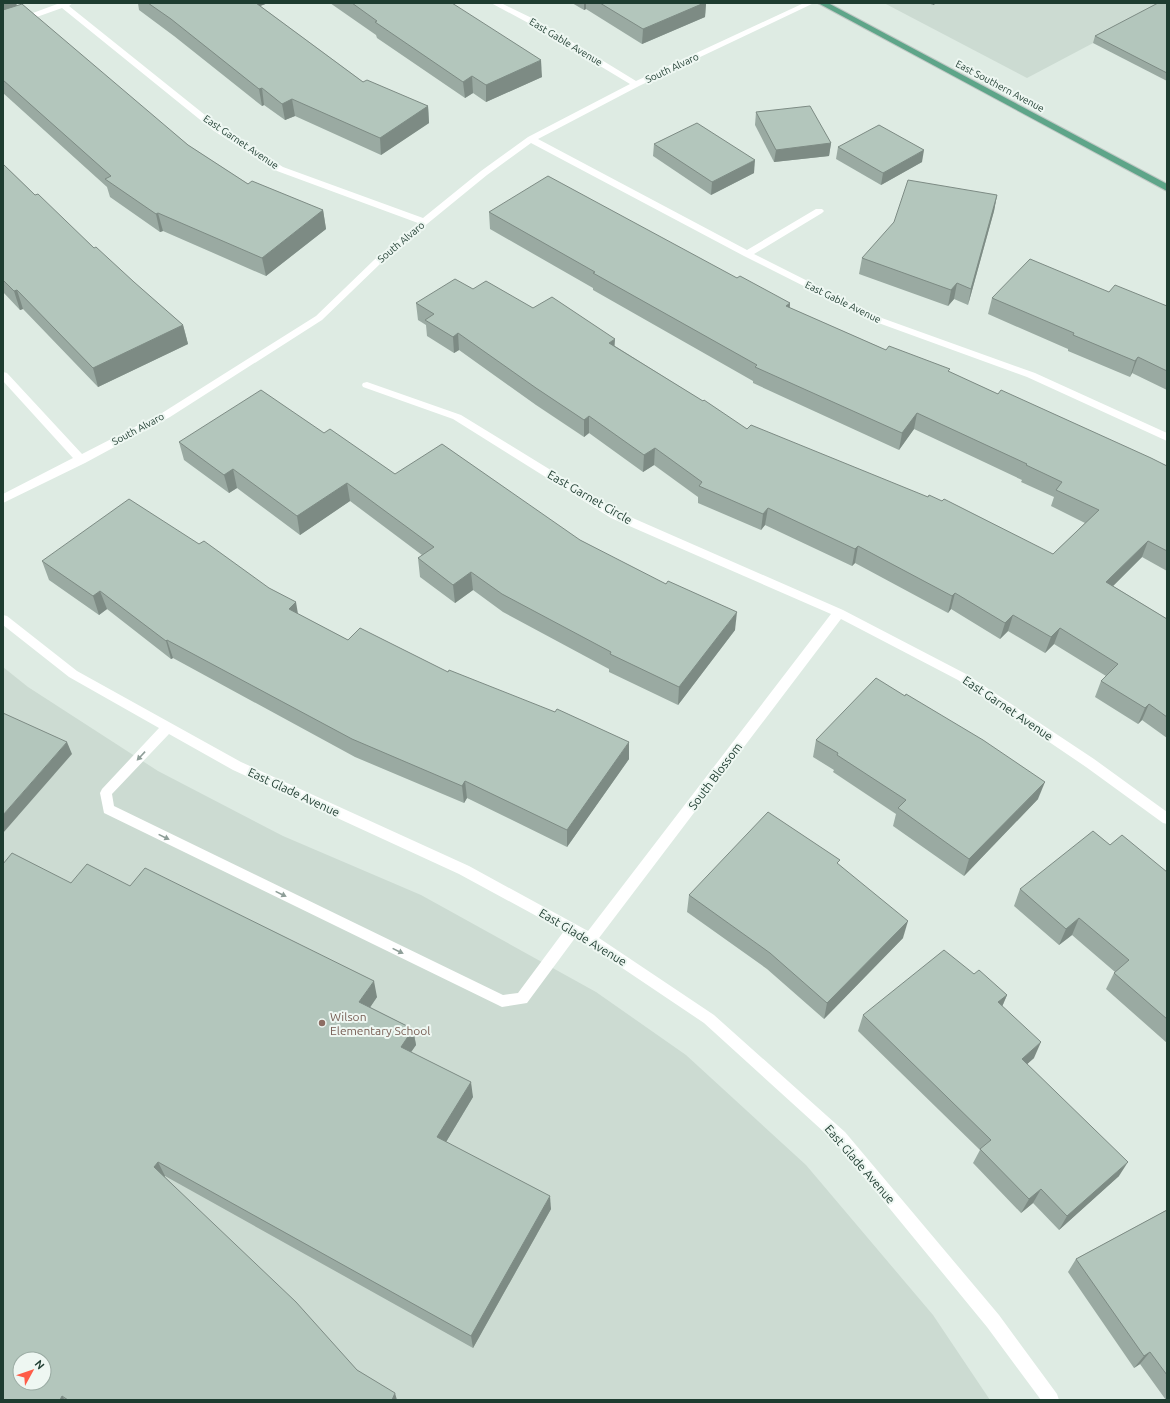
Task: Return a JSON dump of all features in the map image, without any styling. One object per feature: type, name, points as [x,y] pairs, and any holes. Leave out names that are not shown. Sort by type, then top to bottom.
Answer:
[{"type":"main road","name":"East Southern Avenue","points":[[822,3],[1167,188]]},
{"type":"street","name":"East Gable Avenue","points":[[495,3],[535,23],[636,84]]},
{"type":"street","name":"South Alvaro","points":[[3,499],[166,415],[320,318],[377,262],[424,222],[484,173],[531,139],[636,84],[810,3]]},
{"type":"street","points":[[3,27],[66,4]]},
{"type":"street","name":"East Garnet Avenue","points":[[66,4],[217,129],[280,169],[424,222]]},
{"type":"street","name":"East Gable Avenue","points":[[531,139],[747,254],[876,319],[1031,375],[1167,437]]},
{"type":"street","points":[[747,254],[819,211]]},
{"type":"street","points":[[3,375],[81,460]]},
{"type":"street","name":"East Garnet Circle","points":[[367,385],[457,417],[615,515],[839,613]]},
{"type":"street","name":"East Garnet Avenue","points":[[839,613],[962,677],[1090,763],[1167,819]]},
{"type":"street","name":"South Blossom","points":[[590,939],[839,613]]},
{"type":"street","name":"East Glade Avenue","points":[[3,619],[73,674],[237,766],[464,870],[590,939],[709,1019],[840,1137],[993,1322],[1051,1400]]},
{"type":"street","points":[[168,727],[106,793],[108,809],[502,1001],[522,999],[573,930]]},
{"type":"shaded area","points":[[884,3],[1167,3],[1167,4],[1027,78]]},
{"type":"shaded area","name":"Wilson Elementary School","points":[[3,667],[28,687],[158,771],[283,836],[421,895],[596,992],[686,1055],[806,1165],[933,1315],[990,1400],[3,1400]]},
{"type":"building","points":[[148,3],[256,3],[363,82],[367,80],[428,106],[380,138],[292,99],[282,104],[262,88],[259,89],[171,19]]},
{"type":"building","points":[[352,3],[452,3],[541,60],[486,85],[472,76],[463,82],[375,22],[377,21]]},
{"type":"building","points":[[600,3],[704,3],[643,29]]},
{"type":"building","points":[[1158,3],[1167,3],[1167,73],[1095,36]]},
{"type":"building","points":[[22,4],[188,145],[248,184],[252,181],[323,210],[262,258],[158,213],[156,214],[105,179],[111,176],[3,80],[3,10]]},
{"type":"building","points":[[810,106],[831,143],[776,150],[756,112]]},
{"type":"building","points":[[697,123],[755,160],[712,182],[654,144]]},
{"type":"building","points":[[879,125],[924,150],[883,173],[838,147]]},
{"type":"building","points":[[3,164],[35,195],[38,194],[94,248],[96,247],[183,325],[93,368],[17,290],[14,291],[3,280]]},
{"type":"building","points":[[548,176],[737,278],[740,276],[790,303],[786,306],[886,350],[889,346],[950,369],[948,371],[998,394],[1001,390],[1167,466],[1167,551],[1148,541],[1106,582],[1167,619],[1167,717],[1149,704],[1145,708],[1101,681],[1118,664],[1060,628],[1051,637],[1013,615],[1005,623],[955,593],[952,596],[858,546],[855,549],[768,508],[763,514],[699,486],[702,482],[655,448],[644,455],[589,416],[584,420],[458,333],[453,337],[425,320],[434,314],[416,303],[455,279],[473,289],[486,281],[533,308],[552,297],[615,339],[609,343],[703,401],[704,400],[747,429],[751,425],[928,497],[929,495],[942,501],[944,499],[1053,554],[1099,510],[1056,490],[1062,482],[1026,465],[1027,464],[917,413],[902,433],[755,367],[757,365],[593,273],[595,272],[489,212]]},
{"type":"building","points":[[908,180],[997,195],[971,289],[957,283],[951,290],[862,258],[894,222]]},
{"type":"building","points":[[1030,259],[1109,292],[1115,285],[1167,306],[1167,371],[1138,357],[1135,361],[1073,335],[1074,333],[992,298]]},
{"type":"building","points":[[261,390],[324,433],[330,429],[395,474],[442,444],[580,540],[666,584],[668,581],[737,612],[679,687],[610,654],[611,652],[502,594],[471,572],[453,585],[418,558],[434,547],[347,483],[297,516],[233,469],[224,475],[179,442]]},
{"type":"building","points":[[129,499],[199,544],[204,541],[269,588],[296,602],[289,609],[348,640],[360,628],[448,672],[449,670],[555,712],[557,709],[629,742],[567,830],[465,781],[462,786],[352,739],[167,640],[166,641],[100,591],[93,596],[42,561]]},
{"type":"building","points":[[876,678],[983,740],[1045,782],[969,859],[898,808],[906,800],[837,755],[838,753],[816,740]]},
{"type":"building","points":[[3,713],[67,742],[3,815]]},
{"type":"building","points":[[768,812],[840,860],[837,863],[908,921],[827,1003],[770,953],[689,895]]},
{"type":"building","points":[[1093,831],[1110,845],[1122,835],[1167,872],[1167,1019],[1114,973],[1129,960],[1079,918],[1066,929],[1020,889]]},
{"type":"building","points":[[12,853],[71,883],[87,864],[130,886],[145,868],[374,981],[359,1002],[413,1029],[401,1047],[471,1082],[437,1137],[550,1196],[471,1336],[158,1162],[154,1167],[296,1302],[357,1370],[395,1393],[392,1400],[68,1400],[62,1396],[60,1400],[3,1400],[3,864]]},
{"type":"building","points":[[944,950],[974,974],[979,970],[1007,995],[998,1002],[1041,1042],[1022,1059],[1128,1162],[1067,1216],[1041,1189],[1029,1199],[980,1149],[991,1140],[863,1015]]},
{"type":"building","points":[[1167,1210],[1167,1375],[1150,1352],[1144,1356],[1076,1259]]},
{"type":"place","name":"Wilson Elementary School","points":[[322,1023]]}]
